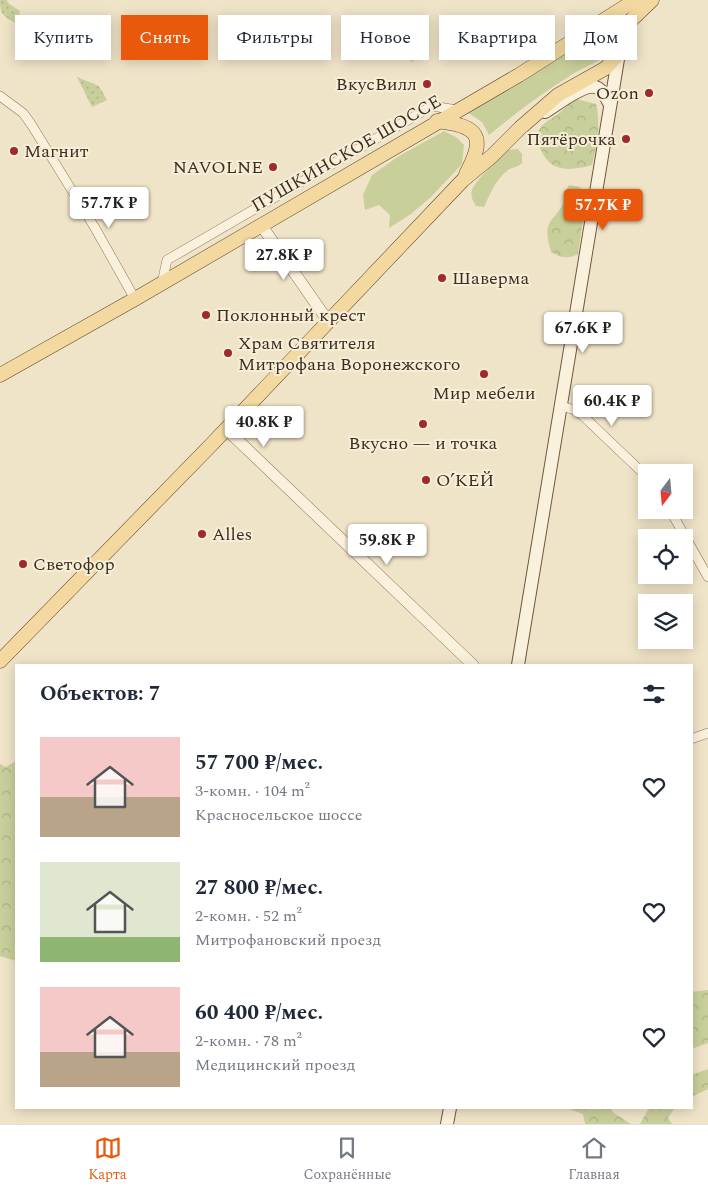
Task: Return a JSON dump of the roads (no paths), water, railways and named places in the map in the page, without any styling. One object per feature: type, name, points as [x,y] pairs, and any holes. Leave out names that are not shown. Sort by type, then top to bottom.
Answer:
[{"type":"main road","name":"ПУШКИНСКОЕ ШОССЕ","points":[[612,15],[638,0]]},
{"type":"main road","points":[[636,15],[652,0]]},
{"type":"main road","name":"ПУШКИНСКОЕ ШОССЕ","points":[[0,375],[135,299],[519,74],[565,45]]},
{"type":"main road","points":[[0,661],[226,430],[463,180],[558,95],[606,68],[613,60]]},
{"type":"main road","points":[[518,664],[618,60]]},
{"type":"main road","points":[[520,128],[590,86],[598,88],[605,95],[610,105]]},
{"type":"main road","points":[[437,121],[456,123],[471,130],[476,138],[478,148],[463,180]]},
{"type":"main road","points":[[447,1124],[450,1109]]},
{"type":"street","points":[[0,96],[23,113],[31,124],[95,228],[135,299]]},
{"type":"street","points":[[162,283],[167,260],[432,106],[457,110]]},
{"type":"street","points":[[261,225],[328,321]]},
{"type":"street","points":[[561,406],[581,414],[638,468]]},
{"type":"street","points":[[226,430],[472,664]]},
{"type":"street","points":[[675,519],[708,576]]},
{"type":"street","points":[[693,738],[708,733]]},
{"type":"place","name":"ВкусВилл","points":[[427,84]]},
{"type":"place","name":"Ozon","points":[[649,93]]},
{"type":"place","name":"Пятёрочка","points":[[626,139]]},
{"type":"place","name":"Магнит","points":[[14,151]]},
{"type":"place","name":"NAVOLNE","points":[[273,167]]},
{"type":"place","name":"Шаверма","points":[[442,278]]},
{"type":"place","name":"Поклонный крест","points":[[206,315]]},
{"type":"place","name":"Храм Святителя Митрофана Воронежского","points":[[228,353]]},
{"type":"place","name":"Мир мебели","points":[[484,374]]},
{"type":"place","name":"Вкусно — и точка","points":[[423,424]]},
{"type":"place","name":"О’КЕЙ","points":[[426,480]]},
{"type":"place","name":"Alles","points":[[202,534]]},
{"type":"place","name":"Светофор","points":[[23,564]]}]
